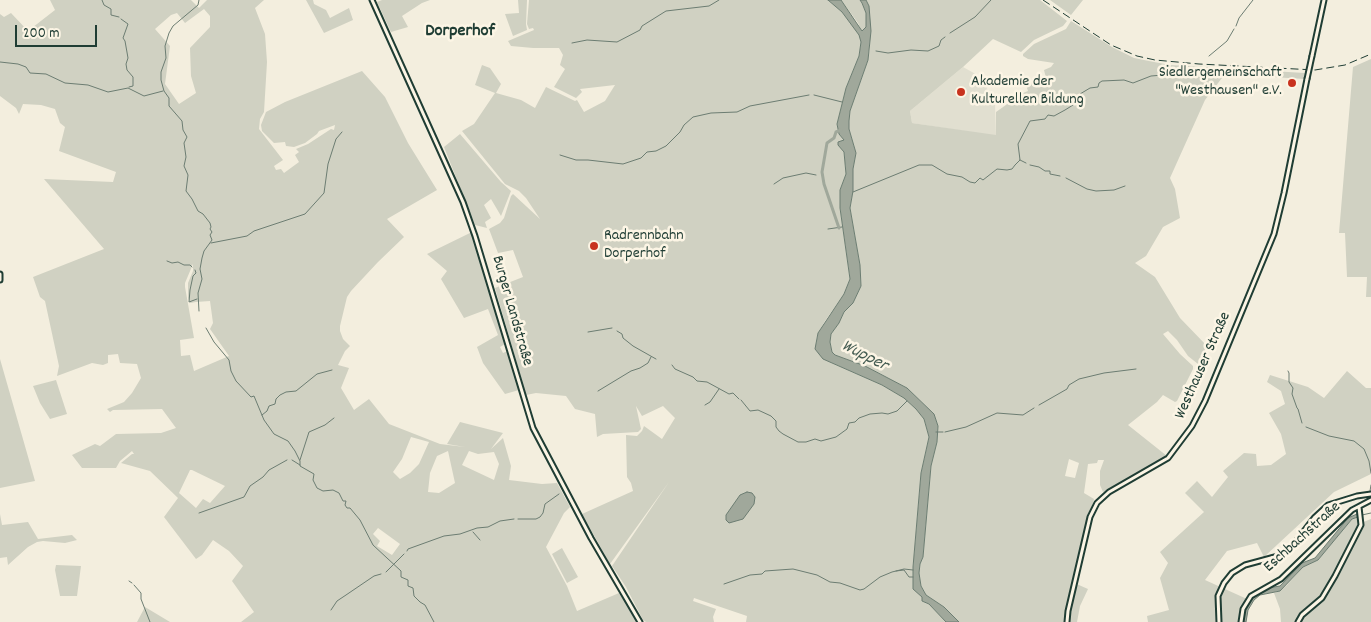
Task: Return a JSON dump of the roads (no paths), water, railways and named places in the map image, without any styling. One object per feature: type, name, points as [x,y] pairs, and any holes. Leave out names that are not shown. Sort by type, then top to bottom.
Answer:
[{"type":"main road","name":"Burger Landstraße","points":[[372,0],[466,208],[530,422],[578,514],[640,622]]},
{"type":"main road","name":"Westhauser Straße","points":[[1068,622],[1068,611],[1090,517],[1097,503],[1109,492],[1168,458],[1192,426],[1205,401],[1275,230],[1324,0]]},
{"type":"main road","points":[[0,274],[1,280]]},
{"type":"main road","points":[[1219,622],[1218,596],[1224,583],[1232,573],[1245,565],[1288,552],[1315,517],[1328,505],[1371,494]]},
{"type":"main road","name":"Eschbachstraße","points":[[1241,622],[1243,609],[1251,596],[1283,577],[1352,510],[1371,500]]},
{"type":"main road","points":[[1298,622],[1302,615],[1318,602],[1328,590],[1360,528],[1361,515],[1359,507]]},
{"type":"waterway","points":[[102,0],[104,5],[111,9],[111,15],[119,17]]},
{"type":"waterway","points":[[199,0],[198,5],[173,26],[169,33],[165,46],[166,58],[161,72],[161,80],[164,91],[169,98],[169,106],[182,121],[183,130],[187,137],[184,143],[186,157],[184,166],[188,175],[186,191],[198,211],[210,223],[212,232],[210,235],[212,240],[204,251],[200,269],[202,279],[198,293],[199,311]]},
{"type":"waterway","points":[[572,43],[587,40],[617,42],[640,30],[642,26],[666,11],[709,6],[719,0]]},
{"type":"waterway","points":[[950,33],[975,17],[991,0]]},
{"type":"waterway","points":[[1236,26],[1239,18],[1253,0]]},
{"type":"waterway","points":[[121,19],[128,24],[123,38],[128,58],[127,70],[133,77],[133,86],[129,87]]},
{"type":"waterway","points":[[1209,56],[1227,41],[1234,29]]},
{"type":"waterway","points":[[876,51],[888,53],[911,50],[928,51],[939,46],[941,40],[945,37]]},
{"type":"waterway","points":[[0,62],[18,64],[26,67],[30,73],[46,74],[65,83],[88,85],[108,92],[128,88],[144,96],[163,91]]},
{"type":"waterway","points":[[853,192],[919,165],[932,165],[947,174],[962,177],[975,183],[980,178],[983,180],[997,169],[1012,169],[1020,160],[1018,144],[1030,121],[1045,119],[1048,115],[1054,116],[1065,110],[1073,105],[1080,94],[1090,88],[1098,87],[1102,81],[1124,80],[1133,83],[1151,76],[1198,72]]},
{"type":"waterway","points":[[560,155],[576,160],[623,164],[641,158],[647,152],[656,151],[666,146],[693,117],[711,113],[737,112],[750,106],[809,95]]},
{"type":"waterway","points":[[814,95],[842,102]]},
{"type":"waterway","points":[[839,228],[824,184],[822,172],[827,143],[834,138],[836,132],[841,130]]},
{"type":"waterway","points":[[211,243],[247,236],[254,231],[305,214],[324,193],[328,164],[336,139],[342,132]]},
{"type":"waterway","points":[[1020,160],[1026,163]]},
{"type":"waterway","points":[[1030,165],[1050,171],[1050,174],[1060,176]]},
{"type":"waterway","points":[[774,184],[783,178],[806,173],[816,175]]},
{"type":"waterway","points":[[1066,178],[1087,189],[1096,191],[1114,190],[1125,186]]},
{"type":"waterway","points":[[828,229],[842,227]]},
{"type":"waterway","points":[[167,261],[172,263],[178,262],[192,267]]},
{"type":"waterway","points":[[195,270],[196,273],[193,276],[189,302],[197,299]]},
{"type":"waterway","points":[[206,328],[214,342],[229,360],[231,371],[236,381],[251,397],[254,396],[264,420],[274,434],[288,441],[300,461],[300,466],[314,474],[313,480],[317,488],[323,491],[333,490],[339,493],[343,501],[346,501],[345,505],[360,520],[373,545],[401,571],[401,577],[408,580],[408,586],[413,588],[414,596],[425,605],[434,622]]},
{"type":"waterway","points":[[588,332],[612,328]]},
{"type":"waterway","points":[[617,331],[633,346],[656,359]]},
{"type":"waterway","points":[[598,391],[648,363],[651,357]]},
{"type":"waterway","points":[[672,365],[675,369],[693,377],[697,381],[707,382],[729,394],[733,393],[739,399]]},
{"type":"waterway","points":[[1039,405],[1067,389],[1069,385],[1079,379],[1104,373],[1136,369]]},
{"type":"waterway","points":[[262,415],[269,406],[275,404],[276,399],[280,395],[296,391],[317,374],[332,370]]},
{"type":"waterway","points":[[1288,371],[1289,382],[1293,388],[1292,394],[1302,423]]},
{"type":"waterway","points":[[705,405],[710,402],[719,389]]},
{"type":"waterway","points":[[741,400],[750,411],[758,410],[771,416],[776,421],[776,427],[779,431],[798,442],[815,439],[821,441],[836,437],[847,429],[849,423],[870,414],[888,414],[897,411],[907,401]]},
{"type":"waterway","points":[[945,432],[966,427],[997,413],[1023,415],[1034,408]]},
{"type":"waterway","points":[[300,460],[309,432],[325,425],[334,418]]},
{"type":"waterway","points":[[1306,427],[1329,436],[1354,441],[1364,449],[1371,473]]},
{"type":"waterway","points":[[936,432],[943,432]]},
{"type":"waterway","points":[[199,513],[244,497],[250,486],[269,470],[287,460]]},
{"type":"waterway","points":[[292,460],[300,465]]},
{"type":"waterway","points":[[1370,491],[1371,485]]},
{"type":"waterway","points":[[518,519],[536,519],[540,517],[545,504],[559,494]]},
{"type":"waterway","points":[[1362,515],[1371,513]]},
{"type":"waterway","points":[[407,551],[444,536],[460,534],[477,528],[488,527],[500,521],[514,519]]},
{"type":"waterway","points":[[473,532],[480,540]]},
{"type":"waterway","points":[[386,572],[404,554]]},
{"type":"waterway","points":[[724,584],[750,575],[762,574],[765,571],[793,569],[860,590],[880,577],[892,572],[904,569],[913,570]]},
{"type":"waterway","points":[[896,571],[904,570],[909,577],[913,577]]},
{"type":"waterway","points":[[331,610],[337,601],[374,576],[381,574]]},
{"type":"waterway","points":[[134,585],[141,593],[141,599],[150,622]]},
{"type":"railway","points":[[1043,0],[1111,45],[1137,56],[1155,60],[1315,70],[1345,65],[1371,54]]},
{"type":"place","name":"Siedlergemeinschaft \"Westhausen\" e.V.","points":[[1292,83]]},
{"type":"place","name":"Akademie der Kulturellen Bildung","points":[[961,92]]},
{"type":"place","name":"Radrennbahn Dorperhof","points":[[594,246]]},
{"type":"district","name":"Dorperhof","points":[[460,33]]},
{"type":"water label","name":"Wupper","points":[[864,357]]}]
